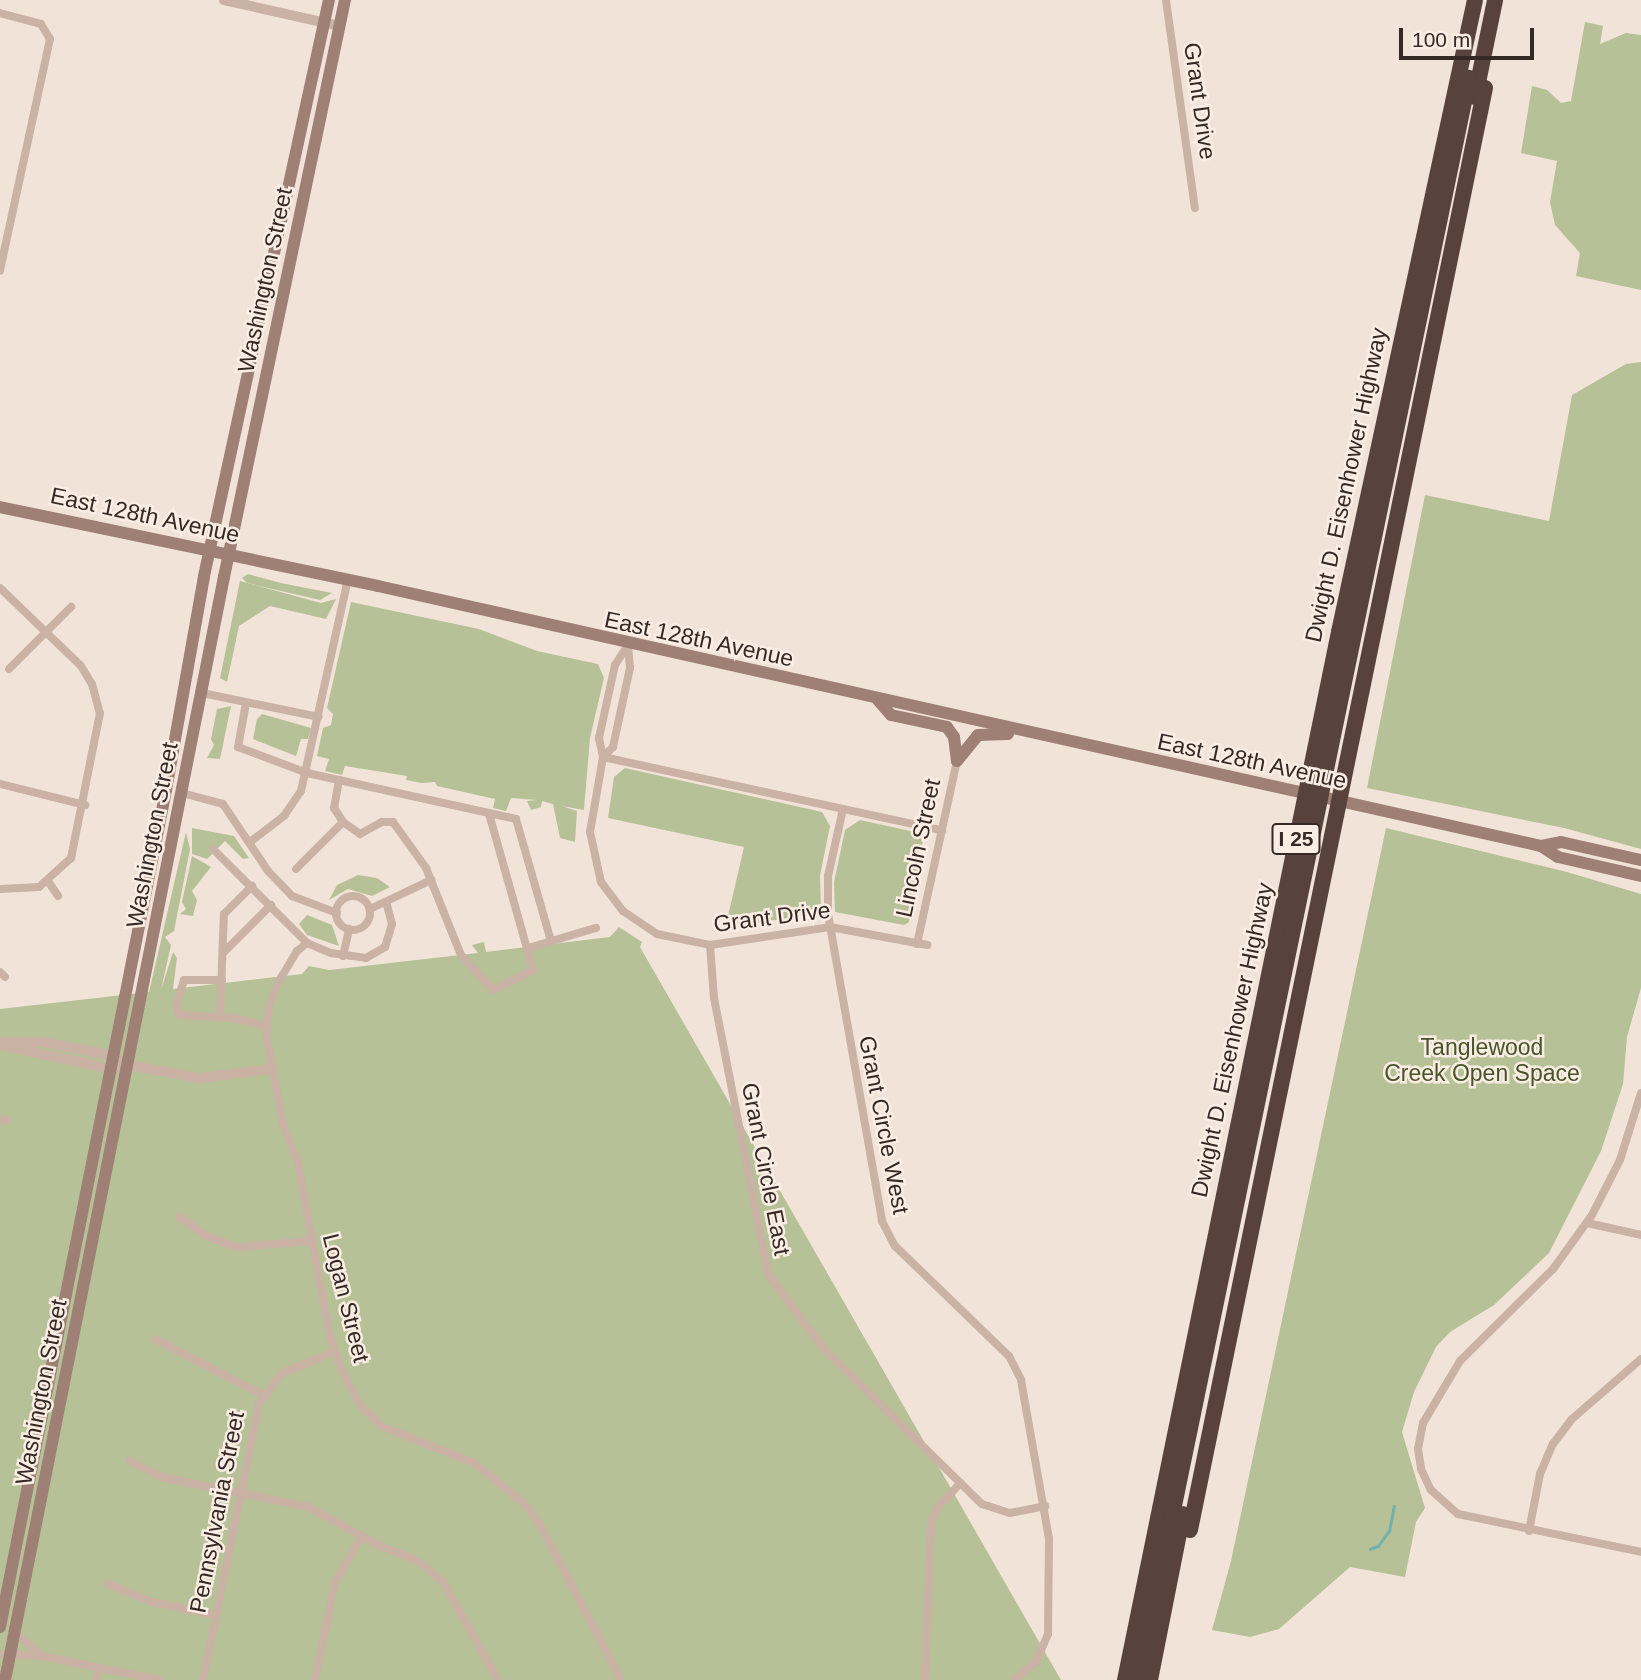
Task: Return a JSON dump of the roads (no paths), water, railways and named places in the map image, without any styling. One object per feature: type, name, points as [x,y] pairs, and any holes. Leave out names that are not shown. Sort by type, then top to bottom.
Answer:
[{"type":"highway","name":"Dwight D. Eisenhower Highway","points":[[1125,1680],[1325,699],[1475,0]]},
{"type":"highway","points":[[1138,1680],[1485,0]]},
{"type":"highway","points":[[1150,1680],[1495,0]]},
{"type":"highway","name":"I 25","points":[[1160,1680],[1503,0]]},
{"type":"main road","name":"Washington Street","points":[[0,1626],[166,790],[209,550],[329,0]]},
{"type":"main road","name":"Washington Street","points":[[5,1680],[5,1655],[15,1631],[229,554],[345,0]]},
{"type":"main road","name":"East 128th Avenue","points":[[0,507],[348,579],[628,645],[1541,846]]},
{"type":"main road","points":[[878,700],[891,715],[947,727],[956,742],[957,761]]},
{"type":"main road","points":[[957,761],[978,735],[1036,734]]},
{"type":"main road","points":[[166,790],[182,793]]},
{"type":"main road","points":[[1541,846],[1561,842],[1641,860]]},
{"type":"main road","points":[[1541,846],[1558,857],[1641,876]]},
{"type":"street","points":[[223,0],[340,26]]},
{"type":"street","name":"Grant Drive","points":[[1166,0],[1195,208]]},
{"type":"street","points":[[0,13],[41,24],[50,39],[0,271]]},
{"type":"street","points":[[250,842],[289,810],[307,773],[348,579]]},
{"type":"street","points":[[0,588],[89,678],[99,704],[99,730],[74,852],[48,881],[26,890],[0,889]]},
{"type":"street","points":[[9,669],[71,607]]},
{"type":"street","name":"Grant Drive","points":[[628,645],[615,665],[599,738],[603,757],[590,832],[601,882],[623,911],[657,934],[710,945],[830,927],[927,946]]},
{"type":"street","name":"Grant Drive","points":[[603,757],[611,750],[616,734],[630,668],[628,645]]},
{"type":"street","points":[[202,694],[319,717]]},
{"type":"street","points":[[246,702],[238,747],[307,773],[516,820],[551,941]]},
{"type":"street","points":[[603,757],[942,830]]},
{"type":"street","name":"Lincoln Street","points":[[917,944],[957,761]]},
{"type":"street","points":[[339,780],[334,808],[343,821],[360,834],[382,822],[393,822],[431,880],[461,954],[493,990],[531,974],[528,948],[489,813]]},
{"type":"street","points":[[0,784],[85,805]]},
{"type":"street","points":[[182,793],[223,804],[268,871],[292,897],[306,905],[337,913],[349,929],[343,956]]},
{"type":"street","name":"Grant Circle West","points":[[842,809],[828,876],[830,927],[886,1234],[1016,1366],[1045,1506],[1049,1539],[1048,1634],[1036,1662],[1014,1680]]},
{"type":"street","points":[[296,869],[343,821]]},
{"type":"street","points":[[213,849],[307,943],[343,956],[366,958],[385,947],[392,924],[386,902]]},
{"type":"street","points":[[349,929],[363,927],[370,909],[431,880]]},
{"type":"street","points":[[48,881],[58,896]]},
{"type":"street","points":[[220,1016],[225,914],[252,886]]},
{"type":"street","points":[[337,913],[343,901],[352,897],[365,901],[370,909]]},
{"type":"street","points":[[222,953],[271,905]]},
{"type":"street","points":[[528,948],[596,928]]},
{"type":"street","name":"Logan Street","points":[[307,943],[297,951],[278,983],[267,1026],[272,1069],[284,1124],[298,1163],[334,1352],[357,1400],[383,1427],[474,1463],[525,1504],[539,1523],[621,1680]]},
{"type":"street","name":"Grant Circle East","points":[[710,945],[714,998],[768,1274],[824,1349],[982,1504],[1010,1513],[1045,1506]]},
{"type":"street","points":[[222,980],[184,980],[176,1006],[179,1015],[220,1016],[267,1026]]},
{"type":"street","points":[[0,1044],[30,1040],[113,1062],[200,1078],[272,1069]]},
{"type":"street","points":[[1641,1093],[1638,1116],[1611,1179],[1587,1223],[1553,1269],[1454,1370],[1420,1435],[1419,1463],[1427,1485],[1458,1514],[1529,1531],[1641,1552]]},
{"type":"street","points":[[180,1217],[206,1236],[237,1247],[311,1241]]},
{"type":"street","points":[[1587,1223],[1641,1235]]},
{"type":"street","points":[[155,1339],[263,1395]]},
{"type":"street","name":"Pennsylvania Street","points":[[203,1680],[263,1395],[289,1369],[334,1352]]},
{"type":"street","points":[[1529,1531],[1540,1474],[1553,1444],[1572,1419],[1641,1359]]},
{"type":"street","points":[[130,1461],[161,1477],[308,1507],[362,1536],[418,1561],[440,1577],[498,1680]]},
{"type":"street","points":[[925,1680],[931,1522],[938,1507],[960,1483]]},
{"type":"street","points":[[315,1680],[335,1582],[362,1536]]},
{"type":"street","points":[[107,1584],[152,1602],[216,1615]]},
{"type":"street","points":[[15,1631],[42,1656]]},
{"type":"street","points":[[5,1655],[42,1656],[160,1680]]},
{"type":"street","points":[[96,1680],[99,1669]]},
{"type":"waterway","points":[[1370,1549],[1378,1546],[1389,1531],[1394,1506]]},
{"type":"park label","name":"Tanglewood Creek Open Space","points":[[1482,1060]]}]
